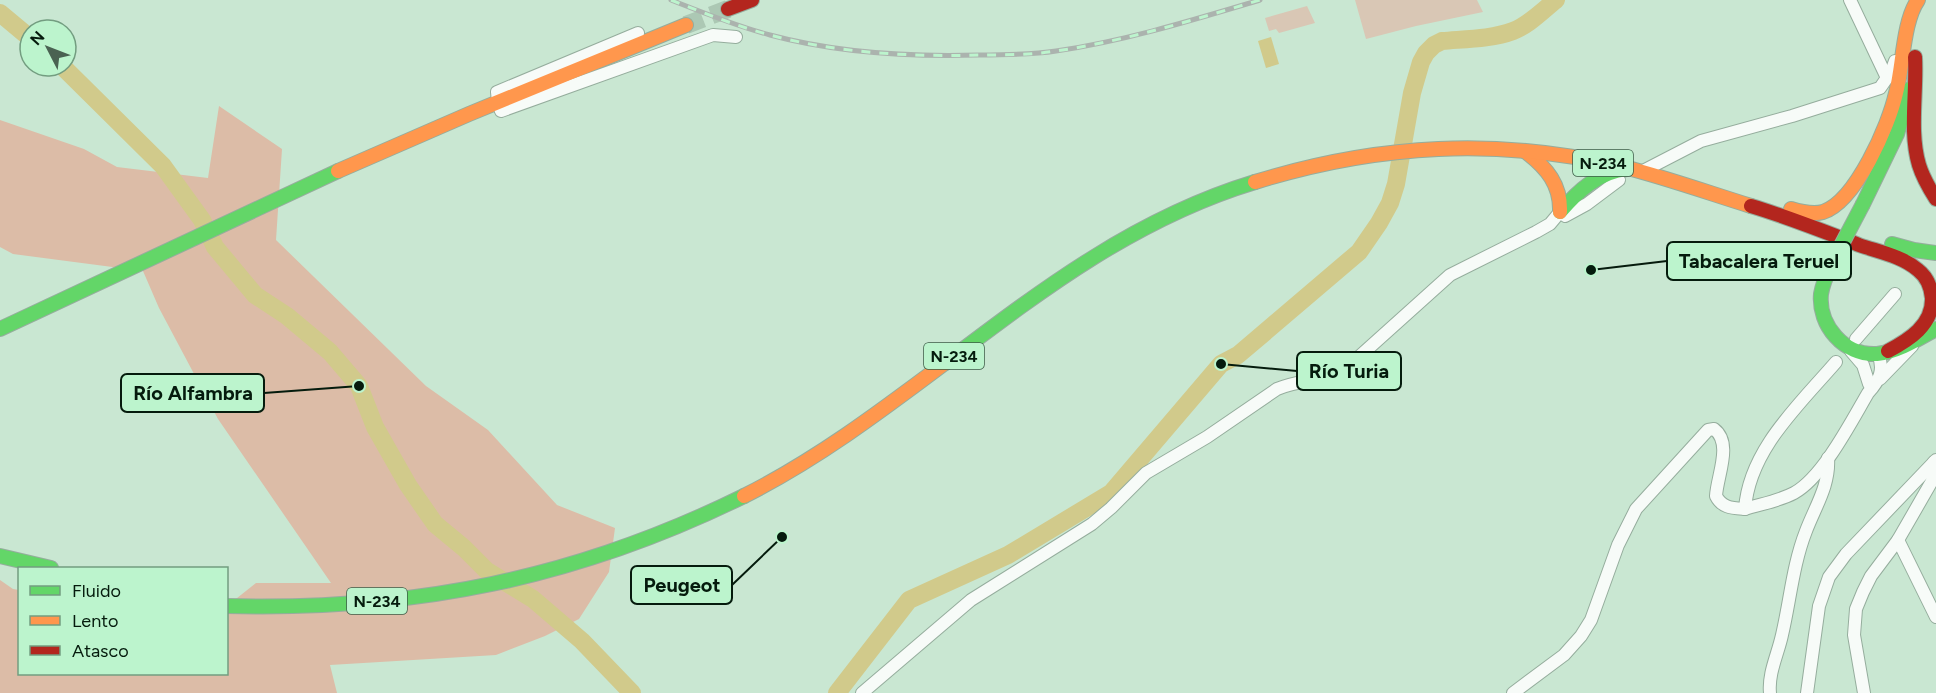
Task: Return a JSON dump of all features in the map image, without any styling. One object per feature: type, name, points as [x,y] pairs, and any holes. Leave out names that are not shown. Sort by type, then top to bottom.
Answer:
[{"type":"main road","points":[[728,9],[752,0]]},
{"type":"main road","points":[[1920,0],[1909,94],[1899,127],[1879,174],[1834,259],[1822,287],[1822,308],[1828,325],[1860,353],[1883,352],[1933,331]]},
{"type":"main road","points":[[1678,183],[1743,195],[1812,214],[1827,210],[1850,190],[1869,160],[1893,108],[1911,10],[1920,0]]},
{"type":"main road","points":[[0,329],[353,164],[686,25]]},
{"type":"main road","points":[[1915,57],[1917,82],[1914,121],[1915,148],[1922,173],[1936,199]]},
{"type":"main road","name":"N-234","points":[[228,606],[343,605],[433,595],[479,587],[565,567],[631,546],[693,521],[753,491],[816,455],[878,414],[985,332],[1072,270],[1141,229],[1203,200],[1275,175],[1329,162],[1381,153],[1433,148],[1526,152],[1588,160],[1638,168],[1814,226],[1914,250],[1936,253]]},
{"type":"main road","points":[[1526,152],[1544,166],[1554,181],[1561,201],[1560,212]]},
{"type":"main road","points":[[1560,212],[1577,194],[1602,177],[1614,171],[1638,168]]},
{"type":"main road","points":[[1814,226],[1865,247],[1900,257],[1916,267],[1927,280],[1933,297],[1927,320],[1911,338],[1883,352]]},
{"type":"main road","points":[[0,556],[47,567]]},
{"type":"main road","name":"N-234","points":[[228,600],[275,607]]},
{"type":"street","points":[[1850,0],[1887,78]]},
{"type":"street","points":[[1638,168],[1701,141],[1880,88],[1885,84],[1894,64],[1901,9]]},
{"type":"street","points":[[638,33],[497,92],[501,111],[713,35],[736,37]]},
{"type":"street","points":[[862,693],[971,600],[1092,524],[1146,473],[1282,387],[1325,379],[1341,373],[1450,275],[1587,204],[1619,180]]},
{"type":"street","points":[[1550,224],[1560,212]]},
{"type":"street","points":[[1871,387],[1863,365],[1850,342],[1895,294]]},
{"type":"street","points":[[1871,387],[1900,358],[1933,331]]},
{"type":"street","points":[[1513,693],[1564,655],[1581,636],[1591,620],[1618,545],[1636,509],[1708,430],[1714,429],[1720,433],[1724,443],[1716,485],[1716,496],[1720,503],[1727,508],[1745,509],[1784,497],[1810,481],[1828,458],[1882,368],[1883,352]]},
{"type":"street","points":[[1745,509],[1746,493],[1761,456],[1780,427],[1836,362]]},
{"type":"street","points":[[1770,693],[1772,673],[1800,550],[1828,478],[1828,458]]},
{"type":"street","points":[[1864,693],[1854,635],[1856,609],[1871,576],[1898,540],[1932,481],[1935,461]]},
{"type":"street","points":[[1807,693],[1819,606],[1829,577],[1846,554],[1935,461]]},
{"type":"street","points":[[1898,540],[1936,617]]},
{"type":"shaded area","points":[[1355,0],[1477,0],[1483,12],[1366,39]]},
{"type":"shaded area","points":[[1307,6],[1315,23],[1279,33],[1276,29],[1269,31],[1265,18]]},
{"type":"shaded area","points":[[1271,37],[1279,64],[1266,68],[1258,41]]},
{"type":"shaded area","points":[[219,106],[282,149],[276,240],[426,386],[488,430],[557,505],[615,528],[609,572],[579,619],[545,636],[496,655],[330,665],[337,693],[0,693],[0,580],[18,590],[18,675],[228,675],[228,605],[256,583],[331,583],[218,419],[159,308],[143,271],[13,254],[0,247],[0,120],[84,149],[117,167],[208,178]]},
{"type":"waterway","points":[[837,693],[909,600],[1008,555],[1111,493],[1221,364],[1238,355],[1359,252],[1390,203],[1396,184],[1412,93],[1421,62],[1434,45],[1442,41],[1505,34],[1530,21],[1556,0]]},
{"type":"waterway","points":[[0,13],[18,28]]},
{"type":"waterway","points":[[74,78],[163,166],[202,220],[215,247],[255,295],[287,316],[330,352],[359,386],[375,427],[408,485],[435,524],[487,571],[533,599],[582,641],[632,693]]},
{"type":"tunnel","points":[[686,25],[728,9]]},
{"type":"railway","points":[[671,0],[745,28],[795,41],[847,50],[953,55],[1027,54],[1082,47],[1159,29],[1260,0]]},
{"type":"traffic: fast","points":[[1863,204],[1897,134],[1910,89]]},
{"type":"traffic: fast","points":[[1560,212],[1574,197],[1598,178],[1627,169]]},
{"type":"traffic: fast","points":[[0,329],[338,171]]},
{"type":"traffic: fast","points":[[945,363],[1092,258],[1170,215],[1255,182]]},
{"type":"traffic: fast","points":[[1834,259],[1863,204]]},
{"type":"traffic: fast","points":[[1892,244],[1936,253]]},
{"type":"traffic: fast","points":[[1834,259],[1823,285],[1821,306],[1829,327],[1844,344],[1865,353],[1885,353],[1936,329]]},
{"type":"traffic: fast","points":[[228,606],[362,603],[492,584],[555,569],[618,549],[681,525],[744,496]]},
{"type":"traffic: fast","points":[[0,556],[47,567]]},
{"type":"traffic: slow","points":[[1791,209],[1811,213],[1823,212],[1835,205],[1859,178],[1879,142],[1892,107],[1906,32],[1918,0]]},
{"type":"traffic: slow","points":[[338,171],[469,114],[686,25]]},
{"type":"traffic: slow","points":[[1255,182],[1347,159],[1393,153],[1438,149],[1530,151],[1577,157],[1624,167],[1751,206]]},
{"type":"traffic: slow","points":[[1526,152],[1540,164],[1555,185],[1560,202],[1560,212]]},
{"type":"traffic: slow","points":[[744,496],[822,451],[945,363]]},
{"type":"traffic: jam","points":[[728,9],[752,0]]},
{"type":"traffic: jam","points":[[1915,57],[1914,139],[1922,174],[1936,199]]},
{"type":"traffic: jam","points":[[1751,206],[1898,258],[1912,265],[1924,276],[1932,298],[1928,316],[1924,324],[1911,337],[1888,351]]},
{"type":"place","name":"Tabacalera Teruel","points":[[1591,270]]},
{"type":"place","name":"Río Turia","points":[[1221,364]]},
{"type":"place","name":"Río Alfambra","points":[[359,386]]},
{"type":"place","name":"Peugeot","points":[[782,537]]}]
